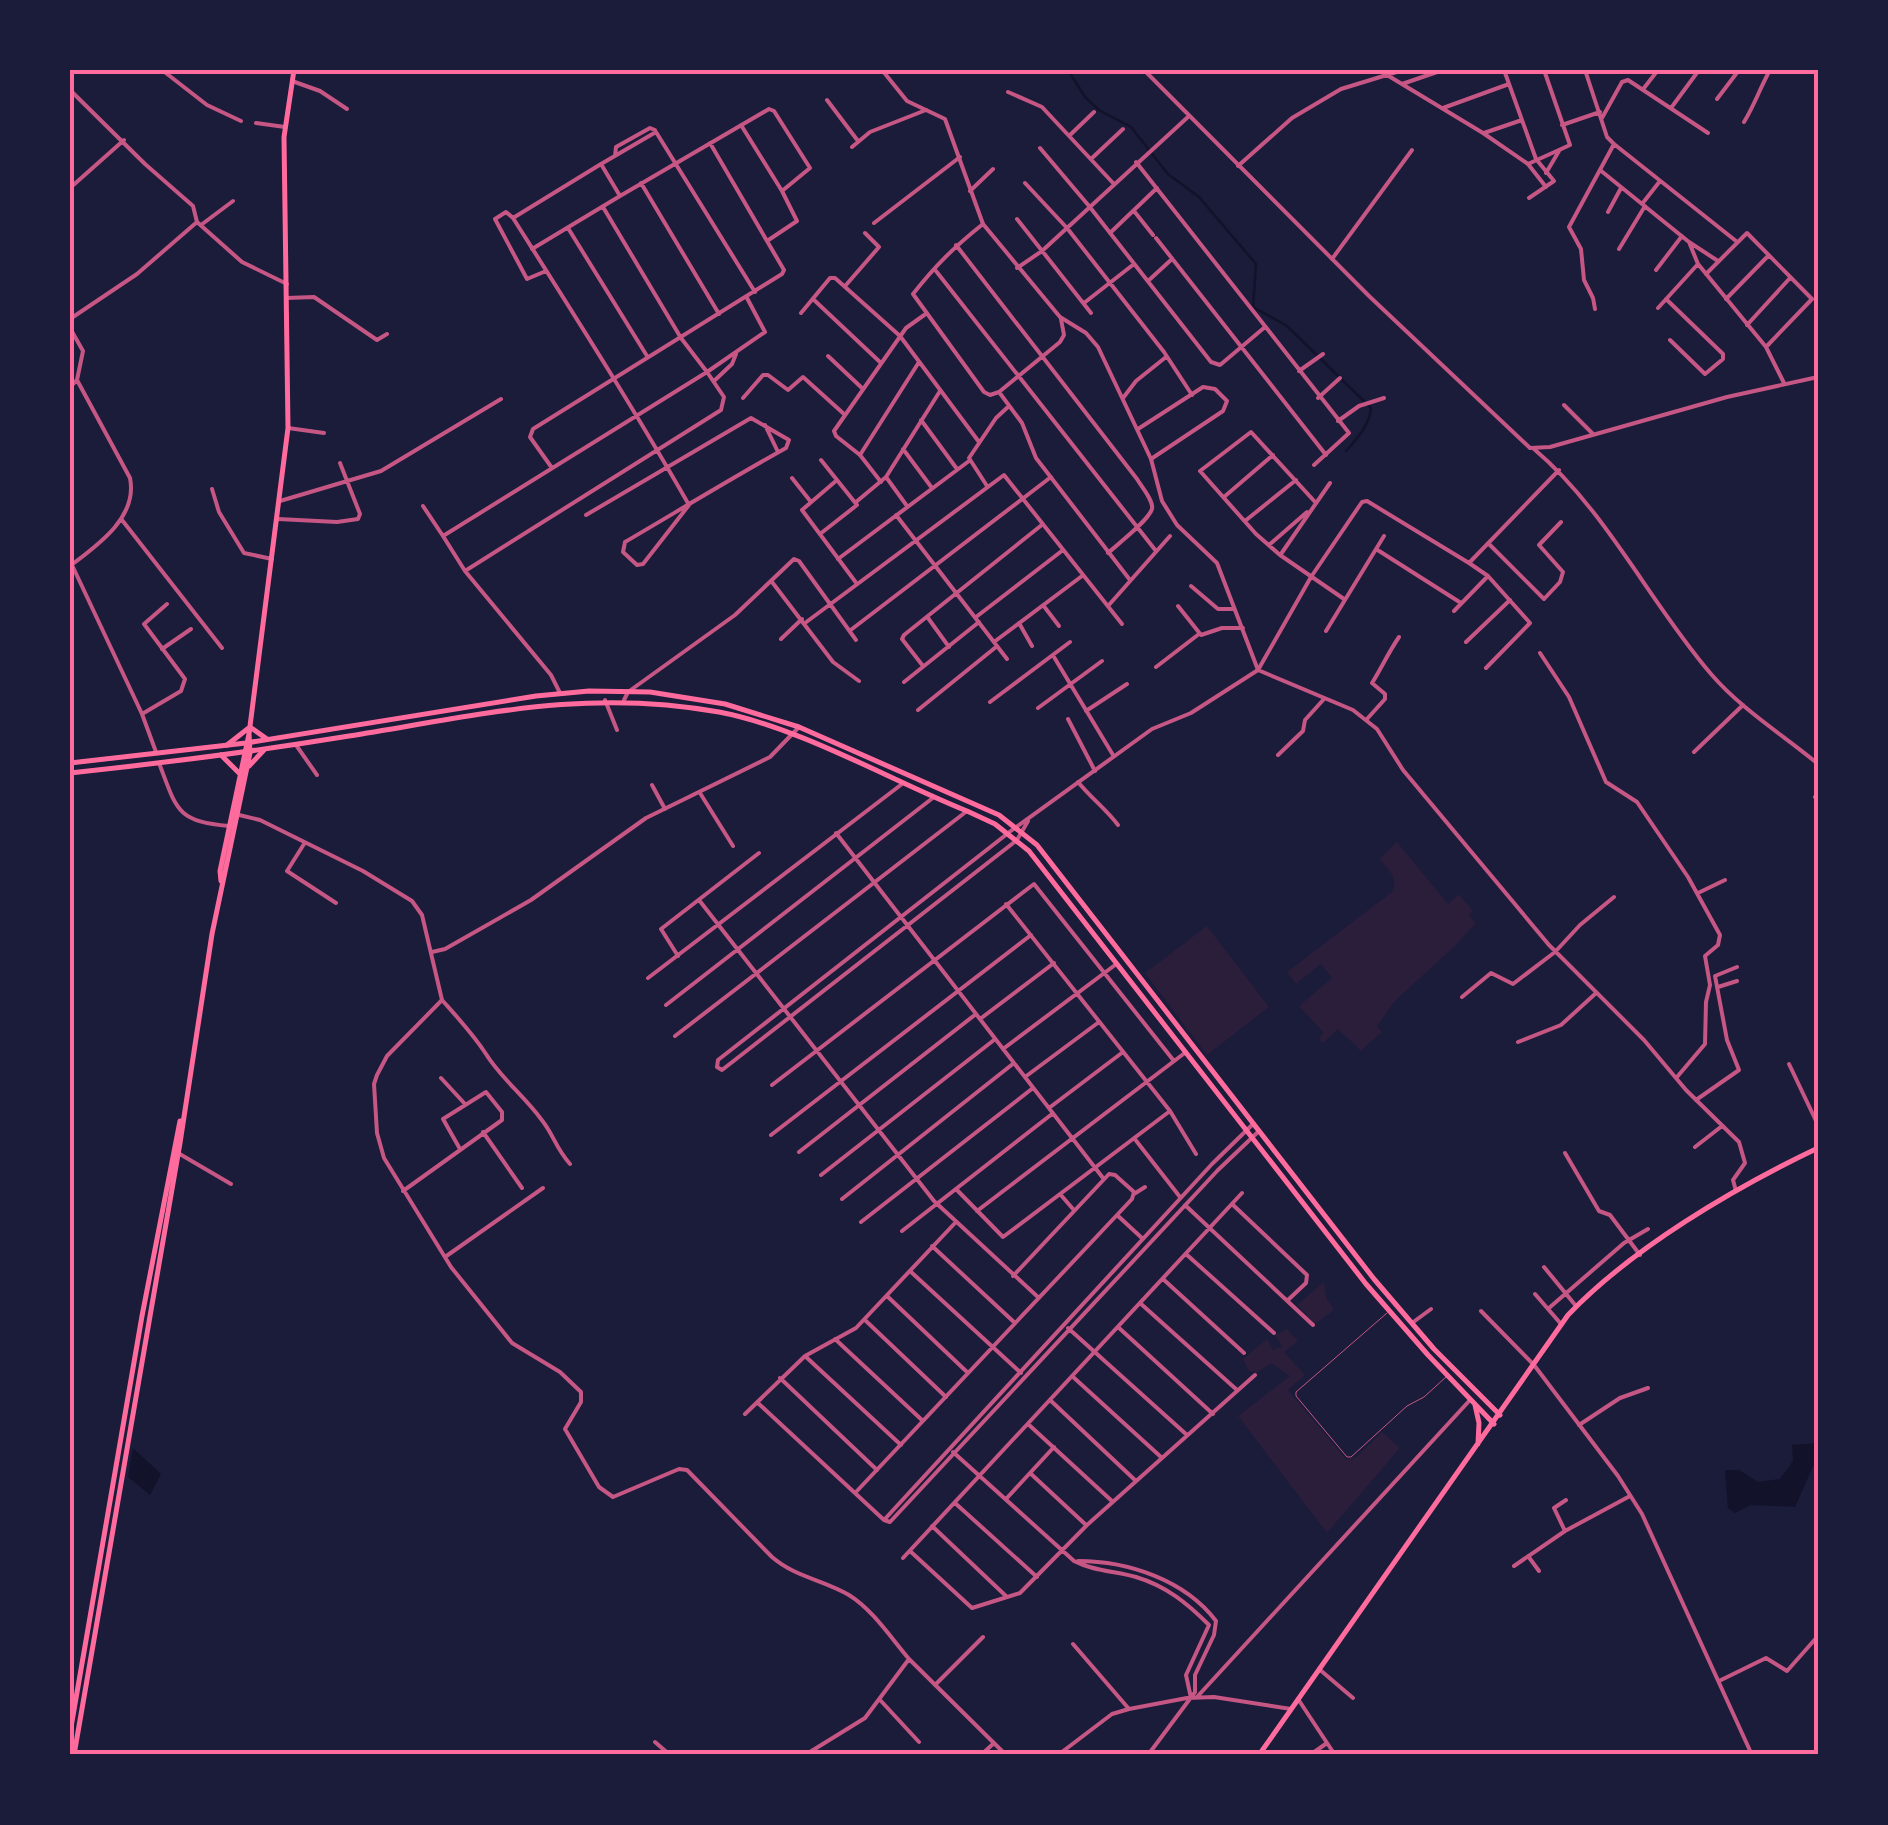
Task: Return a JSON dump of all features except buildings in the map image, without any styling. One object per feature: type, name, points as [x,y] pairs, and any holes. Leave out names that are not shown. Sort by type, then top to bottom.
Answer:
[{"type":"main road","points":[[222,884],[220,870],[247,753],[288,428],[283,200],[285,127],[294,70]]},
{"type":"main road","points":[[70,763],[227,745],[249,736],[267,739],[560,693],[650,692],[725,704],[798,727],[999,815],[1023,832],[1122,954],[1250,1126]]},
{"type":"main road","points":[[70,773],[247,753],[538,705],[624,700],[723,713],[793,735],[967,811],[1008,833],[1029,850],[1186,1052],[1387,1294],[1500,1415]]},
{"type":"main road","points":[[462,708],[464,716]]},
{"type":"main road","points":[[227,745],[249,736],[267,739]]},
{"type":"main road","points":[[74,1755],[243,771],[264,750]]},
{"type":"main road","points":[[221,755],[243,771]]},
{"type":"main road","points":[[1115,962],[1122,954]]},
{"type":"main road","points":[[70,1733],[173,1142],[182,1114]]},
{"type":"main road","points":[[1256,1133],[1380,1300],[1494,1424]]},
{"type":"main road","points":[[1259,1755],[1576,1306],[1640,1255],[1736,1190],[1818,1148]]},
{"type":"main road","points":[[1380,1300],[1387,1294]]},
{"type":"main road","points":[[1447,1377],[1454,1370]]},
{"type":"main road","points":[[1473,1402],[1479,1423],[1477,1447]]},
{"type":"street","points":[[162,70],[207,105],[241,121]]},
{"type":"street","points":[[882,70],[908,101],[944,118],[983,224],[1060,317],[1093,341],[1151,458],[1168,511],[1216,563],[1258,670],[1367,719],[1380,731],[1402,770],[1555,952],[1739,1142],[1745,1161],[1733,1180],[1736,1190]]},
{"type":"street","points":[[1238,166],[1292,118],[1341,89],[1403,70]]},
{"type":"street","points":[[1402,84],[1444,70]]},
{"type":"street","points":[[1504,70],[1536,159],[1554,181],[1529,198]]},
{"type":"street","points":[[1528,164],[1570,145],[1544,70]]},
{"type":"street","points":[[1585,70],[1608,137],[1614,144],[1736,242]]},
{"type":"street","points":[[1644,88],[1658,70]]},
{"type":"street","points":[[1671,108],[1699,70]]},
{"type":"street","points":[[1717,99],[1738,70]]},
{"type":"street","points":[[1744,122],[1770,70]]},
{"type":"street","points":[[1148,71],[1332,259],[1527,446],[1559,470],[1710,673],[1743,705],[1818,764]]},
{"type":"street","points":[[1386,75],[1484,133],[1528,164],[1546,187]]},
{"type":"street","points":[[1562,125],[1600,115],[1624,80],[1644,88],[1708,133]]},
{"type":"street","points":[[292,81],[320,90],[347,109]]},
{"type":"street","points":[[1442,108],[1509,84]]},
{"type":"street","points":[[70,90],[194,206],[199,224],[242,262],[287,284]]},
{"type":"street","points":[[1008,92],[1042,108],[1114,183]]},
{"type":"street","points":[[826,100],[858,141]]},
{"type":"street","points":[[532,249],[770,109],[810,168],[782,191]]},
{"type":"street","points":[[852,147],[870,132],[926,110]]},
{"type":"street","points":[[1070,135],[1094,112]]},
{"type":"street","points":[[1017,268],[1042,251],[1189,116]]},
{"type":"street","points":[[1484,133],[1522,120]]},
{"type":"street","points":[[256,123],[285,127]]},
{"type":"street","points":[[741,125],[797,221],[767,241]]},
{"type":"street","points":[[513,218],[615,156],[616,147],[650,128],[676,162],[755,292]]},
{"type":"street","points":[[1092,159],[1123,129]]},
{"type":"street","points":[[70,188],[124,140]]},
{"type":"street","points":[[552,468],[530,438],[533,429],[755,292],[784,270],[710,143]]},
{"type":"street","points":[[1594,310],[1594,298],[1584,280],[1581,249],[1568,227],[1614,144]]},
{"type":"street","points":[[1040,148],[1214,364],[1220,364],[1266,327]]},
{"type":"street","points":[[1332,259],[1412,150]]},
{"type":"street","points":[[1546,173],[1559,150]]},
{"type":"street","points":[[874,223],[960,157]]},
{"type":"street","points":[[1136,162],[1350,435],[1314,465]]},
{"type":"street","points":[[601,164],[620,196]]},
{"type":"street","points":[[970,191],[994,169]]},
{"type":"street","points":[[1600,170],[1718,261]]},
{"type":"street","points":[[1619,249],[1660,180]]},
{"type":"street","points":[[641,182],[720,314]]},
{"type":"street","points":[[1025,183],[1067,228],[1192,394]]},
{"type":"street","points":[[1110,233],[1157,188]]},
{"type":"street","points":[[1608,212],[1622,188]]},
{"type":"street","points":[[70,319],[233,201]]},
{"type":"street","points":[[464,571],[721,410],[724,397],[681,338],[602,208]]},
{"type":"street","points":[[1133,211],[1326,455]]},
{"type":"street","points":[[546,270],[527,278],[495,222],[506,212],[546,270],[689,505]]},
{"type":"street","points":[[1017,219],[1091,312]]},
{"type":"street","points":[[983,224],[943,256],[936,271],[913,294],[984,392],[999,392],[1063,337],[1060,317]]},
{"type":"street","points":[[568,228],[648,357]]},
{"type":"street","points":[[846,286],[879,247],[865,233]]},
{"type":"street","points":[[1706,274],[1749,233],[1812,300],[1766,346]]},
{"type":"street","points":[[1656,270],[1682,236]]},
{"type":"street","points":[[1689,242],[1698,264],[1766,346],[1784,383]]},
{"type":"street","points":[[956,246],[1137,479],[1152,504],[1152,510],[1136,528],[1108,553]]},
{"type":"street","points":[[1726,299],[1768,256]]},
{"type":"street","points":[[1148,281],[1172,259]]},
{"type":"street","points":[[1084,303],[1134,264]]},
{"type":"street","points":[[1658,308],[1698,264]]},
{"type":"street","points":[[936,271],[1156,551]]},
{"type":"street","points":[[801,313],[832,277],[846,286],[900,336],[978,442]]},
{"type":"street","points":[[1747,325],[1790,278]]},
{"type":"street","points":[[287,298],[314,296],[376,340],[386,334]]},
{"type":"street","points":[[442,536],[736,354],[765,332],[746,297]]},
{"type":"street","points":[[813,299],[881,363]]},
{"type":"street","points":[[1666,300],[1724,356],[1705,374],[1670,340]]},
{"type":"street","points":[[908,507],[860,455],[834,434],[900,336],[927,313]]},
{"type":"street","points":[[70,328],[83,351],[78,380],[130,478],[132,499],[122,520],[71,566],[142,714],[156,753]]},
{"type":"street","points":[[714,381],[732,364],[736,354]]},
{"type":"street","points":[[828,356],[864,388]]},
{"type":"street","points":[[1123,398],[1136,380],[1167,356]]},
{"type":"street","points":[[1299,371],[1320,356]]},
{"type":"street","points":[[860,455],[919,362]]},
{"type":"street","points":[[743,398],[766,374],[788,390],[803,377],[845,415]]},
{"type":"street","points":[[1534,449],[1818,377]]},
{"type":"street","points":[[1318,398],[1340,378]]},
{"type":"street","points":[[70,387],[78,380]]},
{"type":"street","points":[[1137,429],[1210,386],[1228,405],[1151,458]]},
{"type":"street","points":[[820,534],[853,511],[856,502],[884,480],[940,391]]},
{"type":"street","points":[[999,392],[1022,423],[1036,458],[1130,580]]},
{"type":"street","points":[[1338,421],[1364,404],[1384,398]]},
{"type":"street","points":[[280,501],[381,472],[502,399]]},
{"type":"street","points":[[838,558],[969,462],[978,442],[1008,406]]},
{"type":"street","points":[[1564,406],[1594,435]]},
{"type":"street","points":[[586,514],[751,418],[788,440],[786,448],[624,542],[623,552],[637,565],[643,564],[689,505]]},
{"type":"street","points":[[921,420],[958,469]]},
{"type":"street","points":[[764,423],[778,452]]},
{"type":"street","points":[[288,428],[324,433]]},
{"type":"street","points":[[1314,505],[1274,454],[1251,432],[1202,468],[1202,477],[1269,545],[1344,598]]},
{"type":"street","points":[[904,449],[932,488]]},
{"type":"street","points":[[1224,498],[1274,454]]},
{"type":"street","points":[[822,460],[856,502]]},
{"type":"street","points":[[969,462],[988,486]]},
{"type":"street","points":[[278,519],[358,519],[359,508],[350,480],[340,463]]},
{"type":"street","points":[[1469,563],[1559,470]]},
{"type":"street","points":[[780,640],[1004,475],[1122,624]]},
{"type":"street","points":[[792,478],[811,502]]},
{"type":"street","points":[[850,630],[1051,478]]},
{"type":"street","points":[[837,480],[803,513],[857,584]]},
{"type":"street","points":[[1245,521],[1296,480]]},
{"type":"street","points":[[1280,555],[1330,483]]},
{"type":"street","points":[[212,489],[219,512],[244,553],[272,559]]},
{"type":"street","points":[[1028,821],[1016,840],[956,888],[722,1070],[716,1067],[718,1060],[1014,826],[1028,821],[1152,728],[1191,714],[1258,670],[1311,577],[1358,507],[1367,502],[1488,576],[1530,624],[1486,668]]},
{"type":"street","points":[[1269,545],[1314,505]]},
{"type":"street","points":[[423,506],[464,571],[552,674],[560,693]]},
{"type":"street","points":[[896,515],[1007,659]]},
{"type":"street","points":[[122,520],[222,648]]},
{"type":"street","points":[[1488,543],[1544,598],[1560,582],[1563,572],[1539,545],[1561,522]]},
{"type":"street","points":[[923,666],[902,639],[1043,524]]},
{"type":"street","points":[[1108,606],[1170,536]]},
{"type":"street","points":[[1326,631],[1384,536]]},
{"type":"street","points":[[1376,549],[1461,603]]},
{"type":"street","points":[[904,682],[1064,550]]},
{"type":"street","points":[[624,700],[628,692],[712,633],[791,562],[798,560],[856,640]]},
{"type":"street","points":[[918,710],[1019,623],[1083,575]]},
{"type":"street","points":[[1454,611],[1488,576]]},
{"type":"street","points":[[772,582],[833,662],[859,680]]},
{"type":"street","points":[[1191,586],[1218,609],[1234,609]]},
{"type":"street","points":[[1466,642],[1510,600]]},
{"type":"street","points":[[142,714],[182,691],[186,684],[144,624],[167,604]]},
{"type":"street","points":[[1044,604],[1059,626]]},
{"type":"street","points":[[1178,606],[1199,634]]},
{"type":"street","points":[[927,617],[949,647]]},
{"type":"street","points":[[1019,623],[1032,646]]},
{"type":"street","points":[[1156,667],[1199,634],[1242,628]]},
{"type":"street","points":[[162,648],[190,629]]},
{"type":"street","points":[[1367,719],[1385,698],[1372,682],[1399,637]]},
{"type":"street","points":[[990,702],[1070,642]]},
{"type":"street","points":[[1540,653],[1569,697],[1606,782],[1633,798],[1698,893],[1720,942],[1705,956],[1710,985],[1705,1044],[1676,1078]]},
{"type":"street","points":[[1054,656],[1114,757]]},
{"type":"street","points":[[1038,708],[1102,661]]},
{"type":"street","points":[[1086,711],[1128,684]]},
{"type":"street","points":[[1278,756],[1303,731],[1305,720],[1324,698]]},
{"type":"street","points":[[605,700],[617,730]]},
{"type":"street","points":[[1694,752],[1743,705]]},
{"type":"street","points":[[1068,718],[1096,771]]},
{"type":"street","points":[[432,952],[446,949],[531,900],[626,830],[770,756],[798,727]]},
{"type":"street","points":[[296,745],[317,775]]},
{"type":"street","points":[[159,763],[186,816],[197,823],[229,826]]},
{"type":"street","points":[[1078,782],[1118,825]]},
{"type":"street","points":[[648,978],[902,784]]},
{"type":"street","points":[[652,785],[665,809]]},
{"type":"street","points":[[700,793],[733,846]]},
{"type":"street","points":[[666,1005],[934,797]]},
{"type":"street","points":[[674,1036],[967,811]]},
{"type":"street","points":[[238,815],[260,820],[364,871],[412,900],[422,914],[442,1000],[478,1038],[486,1054],[537,1113],[556,1148],[570,1164]]},
{"type":"street","points":[[836,834],[1103,1178]]},
{"type":"street","points":[[304,844],[287,871],[336,903]]},
{"type":"street","points":[[678,956],[661,930],[759,853]]},
{"type":"street","points":[[949,878],[956,888]]},
{"type":"street","points":[[1698,893],[1725,880]]},
{"type":"street","points":[[772,1085],[1036,884],[1174,1061]]},
{"type":"street","points":[[1462,997],[1491,972],[1514,984],[1614,897]]},
{"type":"street","points":[[699,900],[936,1204],[1039,1298]]},
{"type":"street","points":[[1006,904],[1170,1111],[1196,1154]]},
{"type":"street","points":[[770,1135],[1031,935]]},
{"type":"street","points":[[1003,1048],[1115,962]]},
{"type":"street","points":[[799,1152],[1054,963]]},
{"type":"street","points":[[1696,1100],[1740,1067],[1729,1047],[1716,975],[1737,967]]},
{"type":"street","points":[[833,969],[840,978]]},
{"type":"street","points":[[1718,988],[1737,980]]},
{"type":"street","points":[[1518,1042],[1561,1025],[1595,994]]},
{"type":"street","points":[[442,1000],[387,1056],[374,1084],[378,1140],[403,1192],[445,1257],[512,1343],[560,1372],[581,1392],[581,1402],[565,1430],[579,1458],[607,1494],[613,1496],[679,1469],[687,1470],[786,1568],[856,1600],[1006,1755]]},
{"type":"street","points":[[1025,1078],[1099,1022]]},
{"type":"street","points":[[821,1175],[995,1039]]},
{"type":"street","points":[[902,1231],[1123,1052]]},
{"type":"street","points":[[976,1211],[1186,1052]]},
{"type":"street","points":[[842,1198],[1014,1064]]},
{"type":"street","points":[[1789,1064],[1818,1125]]},
{"type":"street","points":[[442,1078],[465,1104]]},
{"type":"street","points":[[861,1222],[1034,1088]]},
{"type":"street","points":[[403,1192],[502,1120],[502,1112],[486,1092],[443,1121],[460,1149]]},
{"type":"street","points":[[956,1188],[1003,1237],[1170,1111]]},
{"type":"street","points":[[757,1403],[890,1522],[1063,1324],[1250,1126]]},
{"type":"street","points":[[1696,1147],[1722,1126]]},
{"type":"street","points":[[483,1132],[522,1188]]},
{"type":"street","points":[[1022,1374],[1069,1330],[1256,1133]]},
{"type":"street","points":[[1134,1138],[1185,1205],[1313,1325]]},
{"type":"street","points":[[178,1153],[232,1184]]},
{"type":"street","points":[[1565,1154],[1601,1214],[1610,1215],[1640,1255]]},
{"type":"street","points":[[1013,1276],[1103,1178],[1113,1174],[1134,1194]]},
{"type":"street","points":[[445,1257],[544,1188]]},
{"type":"street","points":[[856,1492],[1134,1194],[1145,1188]]},
{"type":"street","points":[[903,1558],[1242,1193]]},
{"type":"street","points":[[1060,1194],[1074,1210]]},
{"type":"street","points":[[1232,1204],[1308,1277],[1287,1301]]},
{"type":"street","points":[[1117,1216],[1142,1239]]},
{"type":"street","points":[[745,1414],[804,1356],[864,1320],[955,1223]]},
{"type":"street","points":[[1549,1308],[1629,1240],[1648,1229]]},
{"type":"street","points":[[932,1246],[1015,1323]]},
{"type":"street","points":[[1186,1254],[1274,1333]]},
{"type":"street","points":[[1544,1267],[1576,1306]]},
{"type":"street","points":[[910,1271],[1022,1374]]},
{"type":"street","points":[[1162,1279],[1244,1353]]},
{"type":"street","points":[[1535,1294],[1562,1324]]},
{"type":"street","points":[[887,1296],[968,1373]]},
{"type":"street","points":[[1140,1303],[1238,1390]]},
{"type":"street","points":[[1412,1323],[1431,1309]]},
{"type":"street","points":[[1481,1311],[1534,1365],[1642,1514],[1752,1755]]},
{"type":"street","points":[[864,1320],[946,1397]]},
{"type":"street","points":[[1063,1324],[1188,1435]]},
{"type":"street","points":[[1118,1327],[1212,1414]]},
{"type":"street","points":[[836,1339],[923,1421]]},
{"type":"street","points":[[804,1356],[901,1444]]},
{"type":"street","points":[[910,1551],[970,1608],[1020,1593],[1087,1525],[1255,1375]]},
{"type":"street","points":[[1072,1376],[1162,1458]]},
{"type":"street","points":[[780,1378],[877,1470]]},
{"type":"street","points":[[1579,1425],[1620,1398],[1648,1388]]},
{"type":"street","points":[[1050,1400],[1136,1481]]},
{"type":"street","points":[[1148,1755],[1194,1698],[1473,1402]]},
{"type":"street","points":[[1028,1424],[1113,1502]]},
{"type":"street","points":[[1005,1501],[1054,1447]]},
{"type":"street","points":[[952,1450],[1074,1561],[1138,1578],[1177,1595],[1209,1626],[1186,1675],[1194,1698]]},
{"type":"street","points":[[1030,1473],[1087,1525]]},
{"type":"street","points":[[1514,1566],[1630,1496]]},
{"type":"street","points":[[1566,1500],[1554,1508],[1566,1532]]},
{"type":"street","points":[[955,1502],[1037,1576]]},
{"type":"street","points":[[932,1526],[1008,1597]]},
{"type":"street","points":[[1528,1556],[1538,1571]]},
{"type":"street","points":[[1074,1561],[1124,1568],[1178,1587],[1196,1599],[1216,1624],[1194,1675],[1194,1698]]},
{"type":"street","points":[[1177,1595],[1178,1587]]},
{"type":"street","points":[[935,1685],[983,1636]]},
{"type":"street","points":[[1719,1681],[1766,1658],[1786,1670],[1818,1636]]},
{"type":"street","points":[[1073,1644],[1129,1709]]},
{"type":"street","points":[[805,1755],[857,1725],[881,1701],[909,1658]]},
{"type":"street","points":[[1319,1669],[1354,1698]]},
{"type":"street","points":[[1058,1755],[1112,1714],[1129,1709],[1214,1696],[1291,1709]]},
{"type":"street","points":[[1298,1698],[1335,1755]]},
{"type":"street","points":[[881,1701],[919,1742]]},
{"type":"street","points":[[655,1742],[670,1755]]},
{"type":"street","points":[[1310,1755],[1327,1742]]},
{"type":"street","points":[[981,1755],[993,1744]]},
{"type":"lane","points":[[1390,1311],[1296,1392],[1341,1450],[1351,1457],[1407,1406],[1447,1377]]},
{"type":"shaded area","points":[[1397,842],[1448,904],[1459,894],[1473,911],[1469,915],[1476,923],[1395,1001],[1377,1026],[1382,1032],[1361,1051],[1338,1029],[1323,1043],[1319,1039],[1323,1032],[1299,1006],[1332,978],[1321,964],[1296,984],[1287,972],[1393,891],[1393,877],[1379,859]]},
{"type":"shaded area","points":[[1207,926],[1269,1007],[1207,1055],[1145,973]]},
{"type":"shaded area","points":[[1324,1282],[1326,1297],[1334,1310],[1315,1324],[1297,1305]]},
{"type":"shaded area","points":[[1287,1329],[1298,1341],[1284,1352],[1305,1375],[1288,1390],[1346,1459],[1355,1458],[1382,1432],[1400,1448],[1327,1533],[1238,1416],[1290,1376],[1271,1363],[1257,1373],[1249,1371],[1243,1359],[1267,1339],[1273,1350],[1282,1347],[1275,1335]]},
{"type":"shaded area","points":[[1818,1443],[1818,1455],[1795,1507],[1751,1505],[1735,1513],[1728,1508],[1725,1470],[1739,1470],[1758,1482],[1780,1479],[1793,1461],[1792,1445]]},
{"type":"shaded area","points":[[133,1448],[161,1474],[150,1495],[128,1477]]},
{"type":"waterway","points":[[1068,70],[1085,97],[1099,110],[1131,127],[1168,174],[1199,197],[1256,264],[1253,307],[1287,326],[1371,408],[1366,425],[1346,451]]}]
